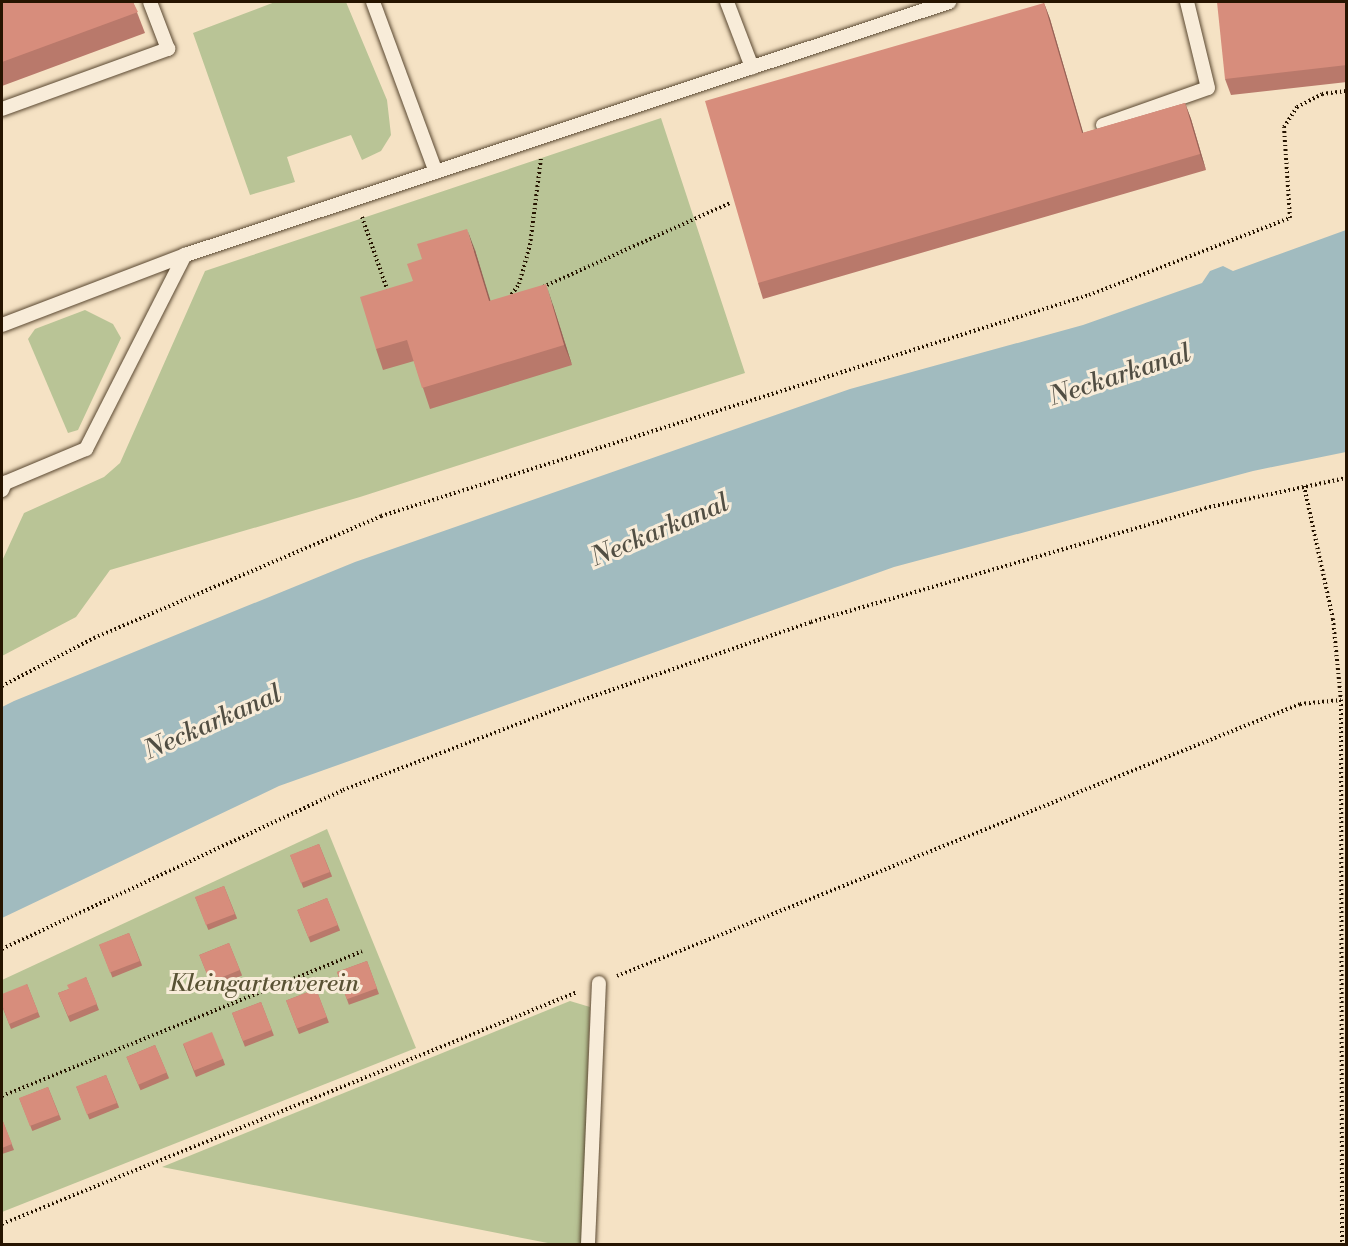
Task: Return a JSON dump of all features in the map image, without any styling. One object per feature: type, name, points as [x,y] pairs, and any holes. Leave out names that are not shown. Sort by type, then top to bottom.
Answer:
[{"type":"lane","points":[[2,110],[168,49],[150,2]]},
{"type":"lane","points":[[373,2],[436,172]]},
{"type":"lane","points":[[727,2],[752,67]]},
{"type":"lane","points":[[2,325],[185,255],[949,2]]},
{"type":"lane","points":[[1103,125],[1208,88],[1187,2]]},
{"type":"lane","points":[[2,490],[5,483],[86,449],[185,255]]},
{"type":"lane","points":[[588,1245],[598,983]]},
{"type":"path","points":[[2,686],[94,638],[381,516],[1089,296],[1290,218],[1284,128],[1297,107],[1322,94],[1347,91]]},
{"type":"path","points":[[520,300],[508,304],[519,284],[530,245],[544,136]]},
{"type":"path","points":[[356,198],[392,304]]},
{"type":"path","points":[[540,289],[730,203]]},
{"type":"path","points":[[2,949],[343,789],[579,701],[811,622],[1205,508],[1347,478]]},
{"type":"path","points":[[1304,486],[1333,618],[1341,700],[1342,1245]]},
{"type":"path","points":[[2,1224],[598,983],[1300,704],[1341,700]]},
{"type":"path","points":[[2,1096],[362,951]]},
{"type":"green space","points":[[275,2],[346,2],[387,100],[391,135],[381,151],[362,160],[351,135],[287,157],[295,182],[250,195],[193,33]]},
{"type":"green space","points":[[661,118],[745,373],[360,497],[110,570],[76,617],[2,656],[2,561],[24,513],[104,477],[120,463],[205,271]]},
{"type":"green space","points":[[85,310],[113,324],[121,338],[78,430],[68,433],[28,339],[35,329]]},
{"type":"green space","name":"Kleingartenverein","points":[[327,829],[416,1048],[2,1212],[2,980]]},
{"type":"green space","points":[[570,1001],[590,1007],[582,1244],[553,1244],[162,1167]]},
{"type":"water","name":"Neckarkanal","points":[[1346,230],[1346,452],[1253,471],[894,567],[279,786],[2,918],[2,707],[355,562],[850,389],[1083,325],[1202,283],[1210,271],[1223,266],[1233,271]]},
{"type":"building","points":[[2,2],[133,2],[138,12],[2,62]]},
{"type":"building","points":[[1217,2],[1347,2],[1347,65],[1225,79]]},
{"type":"building","points":[[1044,3],[1082,133],[1185,103],[1200,154],[758,283],[705,101]]},
{"type":"building","points":[[467,229],[489,301],[546,284],[564,345],[422,388],[407,340],[376,349],[360,297],[413,281],[407,264],[422,259],[417,244]]},
{"type":"building","points":[[319,844],[330,872],[301,883],[290,855]]},
{"type":"building","points":[[224,886],[235,914],[206,925],[195,897]]},
{"type":"building","points":[[327,898],[338,925],[308,937],[297,910]]},
{"type":"building","points":[[129,933],[140,961],[110,972],[99,944]]},
{"type":"building","points":[[229,943],[240,970],[210,982],[199,955]]},
{"type":"building","points":[[367,961],[377,988],[347,999],[337,972]]},
{"type":"building","points":[[86,977],[97,1004],[68,1016],[58,993],[69,989],[67,985]]},
{"type":"building","points":[[27,984],[38,1012],[9,1024],[2,1005],[2,994]]},
{"type":"building","points":[[316,989],[327,1017],[297,1028],[286,1000]]},
{"type":"building","points":[[261,1002],[272,1030],[243,1041],[232,1013]]},
{"type":"building","points":[[212,1032],[223,1059],[194,1071],[183,1044]]},
{"type":"building","points":[[155,1045],[167,1073],[138,1085],[126,1057]]},
{"type":"building","points":[[106,1075],[117,1103],[87,1114],[76,1086]]},
{"type":"building","points":[[48,1087],[59,1115],[30,1126],[19,1098]]},
{"type":"building","points":[[2,1119],[12,1144],[2,1148]]}]
